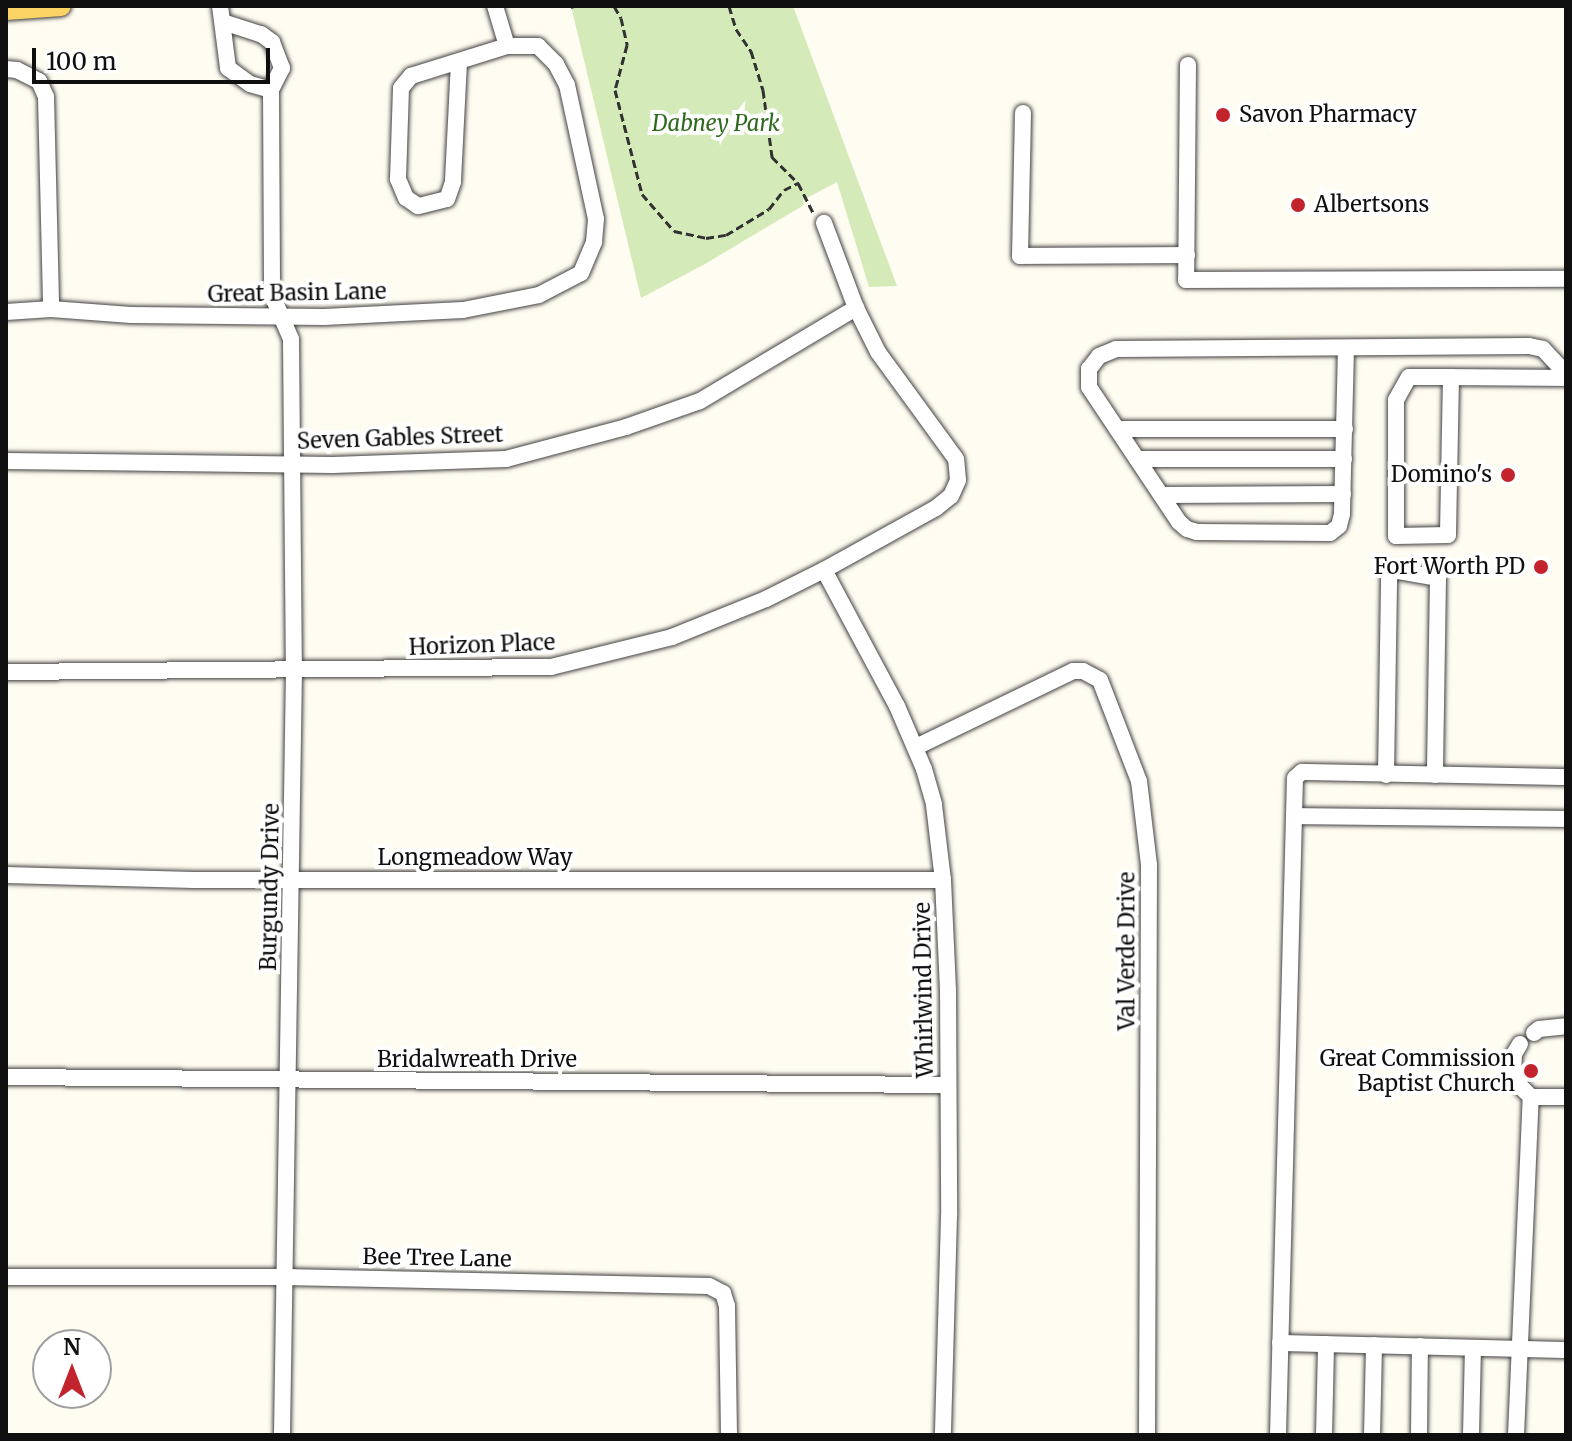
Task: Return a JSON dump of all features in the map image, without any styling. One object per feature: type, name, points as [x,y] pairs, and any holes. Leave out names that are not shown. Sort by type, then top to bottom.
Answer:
[{"type":"main road","points":[[6,10],[61,6]]},
{"type":"street","points":[[459,62],[453,182],[447,199],[418,206],[406,198],[398,179],[401,88],[411,76],[507,46],[495,6]]},
{"type":"street","points":[[221,14],[228,68],[250,84],[271,90]]},
{"type":"street","points":[[221,14],[272,42],[282,68],[271,90],[272,295],[282,317]]},
{"type":"street","name":"Great Basin Lane","points":[[6,312],[51,309],[131,315],[282,317],[463,310],[539,295],[581,273],[594,242],[596,219],[567,85],[556,64],[538,46],[507,46]]},
{"type":"street","points":[[1188,65],[1186,280],[1566,279]]},
{"type":"street","points":[[6,69],[17,70],[39,81],[46,97],[51,309]]},
{"type":"street","points":[[1023,113],[1020,256],[1187,255]]},
{"type":"street","points":[[824,223],[856,308]]},
{"type":"street","name":"Seven Gables Street","points":[[6,461],[292,464],[506,459],[626,427],[700,401],[856,308]]},
{"type":"street","name":"Horizon Place","points":[[6,672],[551,667],[672,637],[766,599],[936,508],[951,496],[958,480],[956,459],[878,352],[856,308]]},
{"type":"street","name":"Burgundy Drive","points":[[282,317],[291,339],[294,670],[282,1435]]},
{"type":"street","points":[[1346,348],[1343,494],[1339,526],[1330,533],[1197,532],[1179,522],[1089,387],[1089,369],[1099,356],[1116,349],[1529,346],[1551,355],[1554,364],[1566,376]]},
{"type":"street","points":[[1451,377],[1448,535],[1396,536],[1396,400],[1409,377],[1566,376]]},
{"type":"street","points":[[1117,429],[1345,429]]},
{"type":"street","points":[[1137,459],[1344,459]]},
{"type":"street","points":[[1161,495],[1343,494]]},
{"type":"street","name":"Whirlwind Drive","points":[[824,570],[916,747],[934,805],[943,880],[948,1085],[943,1435]]},
{"type":"street","points":[[1386,775],[1389,578],[1393,570],[1438,578],[1435,775]]},
{"type":"street","name":"Val Verde Drive","points":[[916,747],[1073,671],[1083,671],[1100,680],[1139,781],[1149,865],[1147,1435]]},
{"type":"street","points":[[1278,1435],[1295,778],[1302,772],[1566,777]]},
{"type":"street","points":[[1294,816],[1566,819]]},
{"type":"street","name":"Longmeadow Way","points":[[6,875],[292,880],[943,880]]},
{"type":"street","points":[[1534,1033],[1539,1029],[1566,1026]]},
{"type":"street","points":[[1516,1435],[1531,1097],[1513,1071],[1514,1054],[1520,1044]]},
{"type":"street","name":"Bridalwreath Drive","points":[[6,1077],[948,1085]]},
{"type":"street","points":[[1531,1097],[1566,1097]]},
{"type":"street","name":"Bee Tree Lane","points":[[6,1277],[284,1277],[709,1286],[723,1293],[727,1306],[729,1435]]},
{"type":"street","points":[[1280,1343],[1566,1350]]},
{"type":"street","points":[[1324,1435],[1326,1344]]},
{"type":"street","points":[[1372,1435],[1374,1345]]},
{"type":"street","points":[[1419,1435],[1420,1346]]},
{"type":"street","points":[[1471,1435],[1473,1348]]},
{"type":"path","points":[[614,6],[621,18],[627,45],[615,90],[642,194],[674,231],[706,238],[726,235],[769,209],[784,190],[798,183]]},
{"type":"path","points":[[729,6],[736,29],[751,51],[763,90],[772,157],[798,183],[808,208],[824,223]]},
{"type":"green space","name":"Dabney Park","points":[[571,6],[793,6],[897,286],[869,287],[837,182],[803,200],[804,205],[705,264],[641,298]]},
{"type":"place","name":"Savon Pharmacy","points":[[1223,115]]},
{"type":"place","name":"Albertsons","points":[[1298,205]]},
{"type":"place","name":"Domino's","points":[[1508,475]]},
{"type":"place","name":"Fort Worth PD","points":[[1541,567]]},
{"type":"place","name":"Great Commission Baptist Church","points":[[1531,1071]]}]
